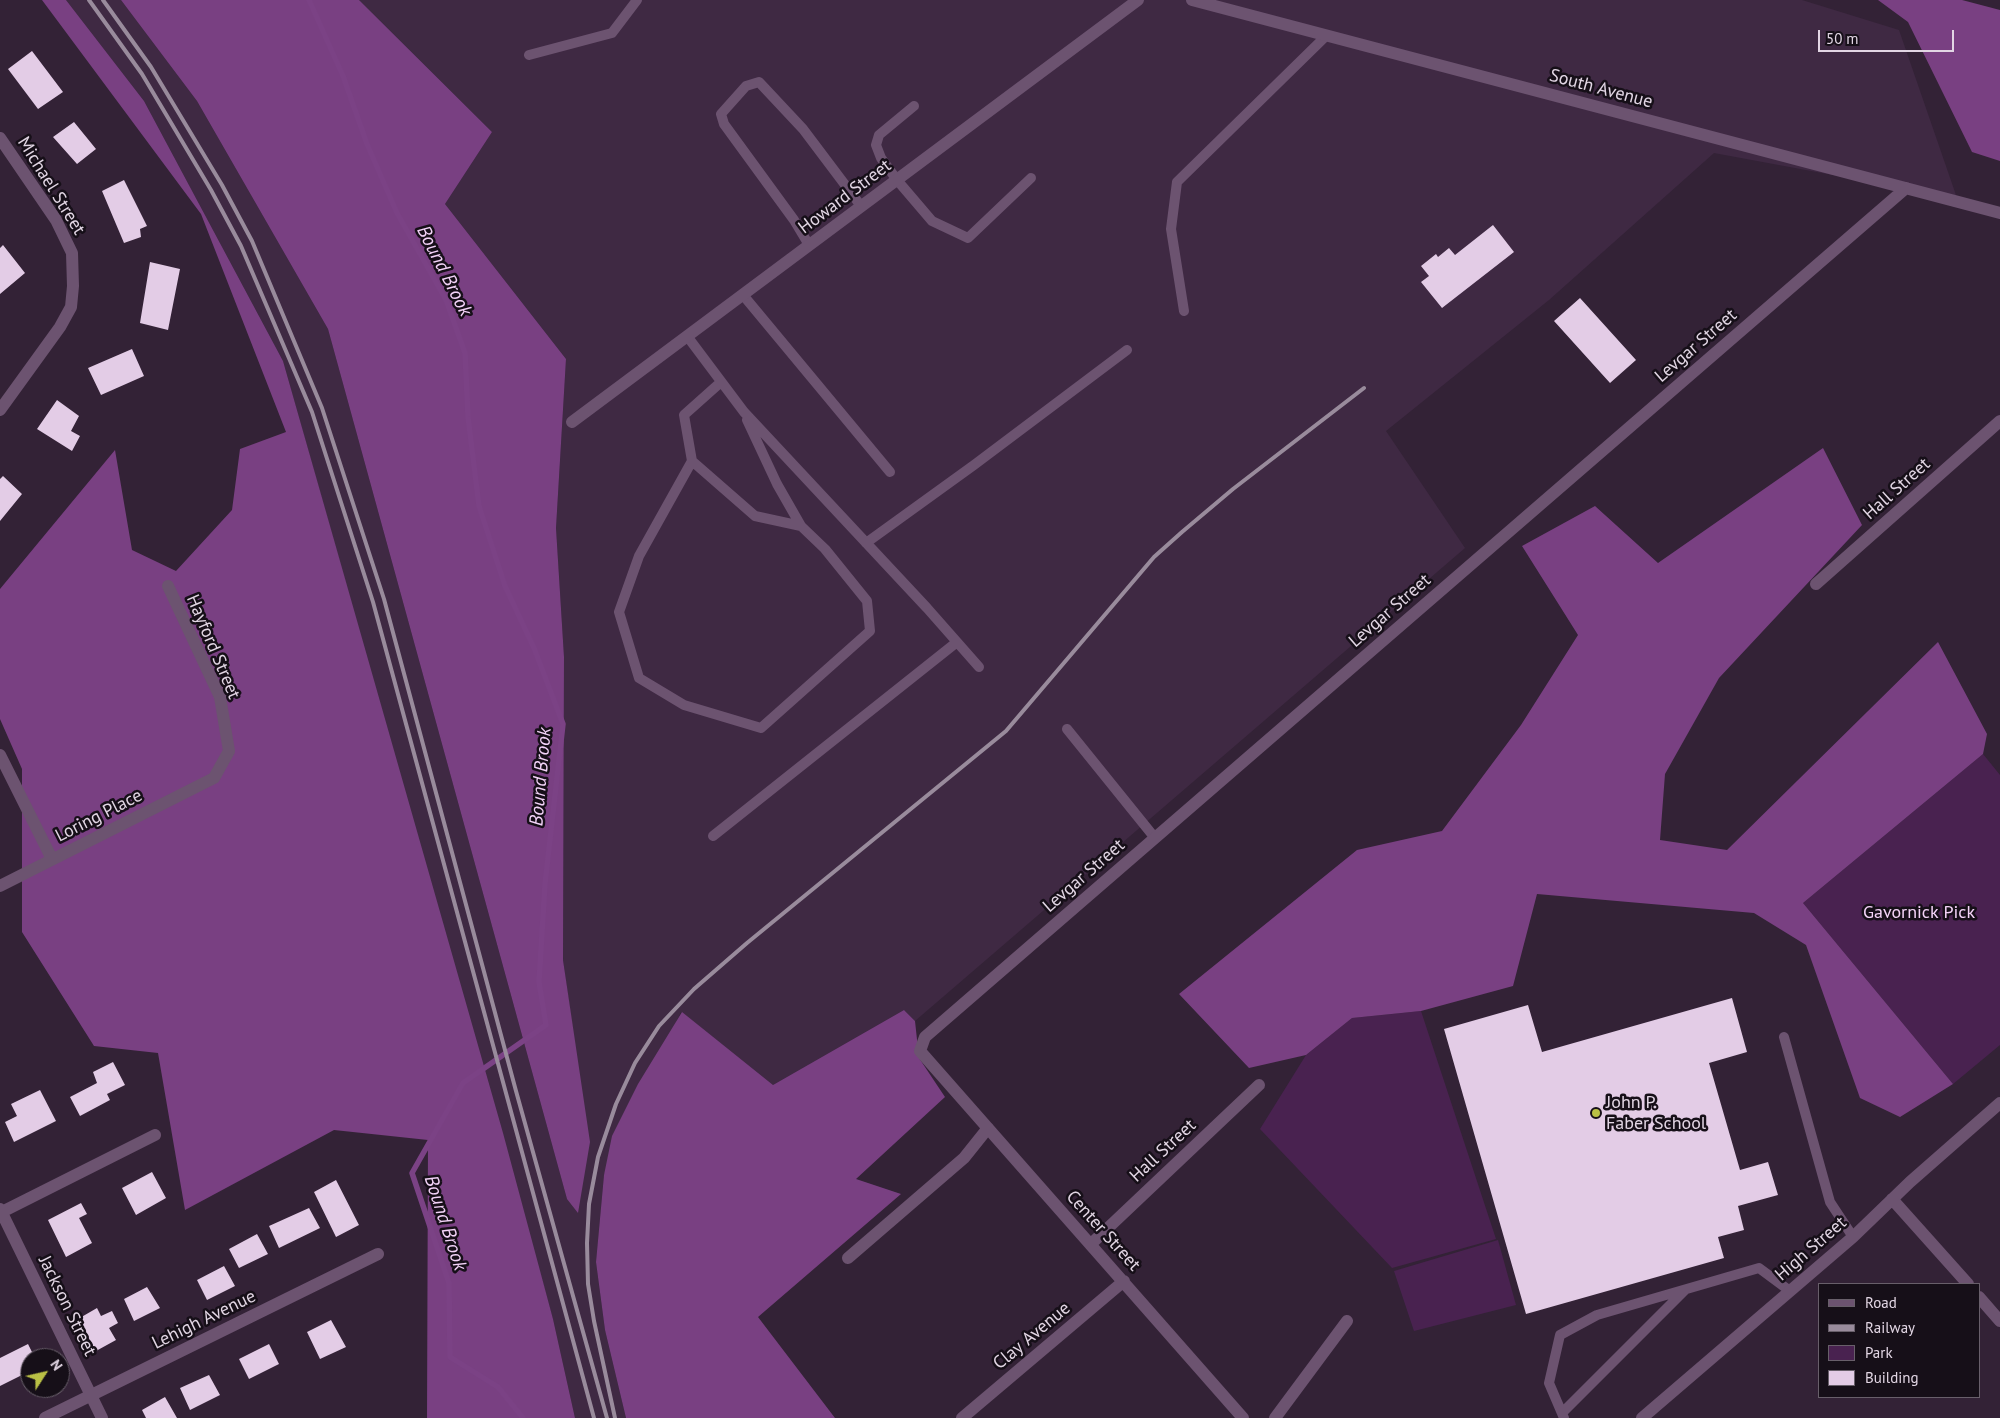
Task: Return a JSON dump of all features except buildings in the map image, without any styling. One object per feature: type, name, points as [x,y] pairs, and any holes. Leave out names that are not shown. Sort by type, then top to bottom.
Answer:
[{"type":"street","name":"Howard Street","points":[[572,422],[1138,0]]},
{"type":"street","name":"South Avenue","points":[[1192,0],[2000,213]]},
{"type":"street","name":"Michael Street","points":[[0,138],[56,220],[72,253],[73,286],[71,307],[60,327],[0,410]]},
{"type":"street","name":"Levgar Street","points":[[935,1068],[920,1051],[926,1037],[1906,188]]},
{"type":"street","name":"Hall Street","points":[[1816,584],[2000,421]]},
{"type":"street","name":"Hayford Street","points":[[168,586],[220,697],[229,751],[214,778]]},
{"type":"street","points":[[0,755],[52,859]]},
{"type":"street","name":"Loring Place","points":[[0,886],[214,778]]},
{"type":"street","name":"Center Street","points":[[935,1068],[1243,1418]]},
{"type":"street","name":"Hall Street","points":[[1091,1244],[1260,1085]]},
{"type":"street","name":"High Street","points":[[1642,1418],[1853,1237],[1892,1199],[2000,1103]]},
{"type":"street","points":[[848,1258],[964,1158],[988,1128]]},
{"type":"street","points":[[1,1211],[155,1135]]},
{"type":"street","points":[[1892,1199],[1967,1283]]},
{"type":"street","name":"Jackson Street","points":[[1,1211],[102,1418]]},
{"type":"street","name":"Lehigh Avenue","points":[[45,1418],[378,1254]]},
{"type":"street","name":"Clay Avenue","points":[[962,1418],[1124,1281]]},
{"type":"street","points":[[1980,1298],[2000,1321]]},
{"type":"street","points":[[1275,1418],[1347,1321]]},
{"type":"lane","points":[[529,56],[612,33],[637,0]]},
{"type":"lane","points":[[1184,311],[1171,229],[1177,182],[1327,35]]},
{"type":"lane","points":[[809,245],[794,220],[724,124],[721,114],[746,86],[759,82],[803,129],[861,206]]},
{"type":"lane","points":[[914,106],[879,135],[876,145],[881,158],[897,180],[932,221],[968,238],[1031,178]]},
{"type":"lane","points":[[743,295],[890,472]]},
{"type":"lane","points":[[687,336],[744,412],[979,667]]},
{"type":"lane","points":[[866,543],[1127,350]]},
{"type":"lane","points":[[721,382],[684,415],[692,461],[754,516],[801,526]]},
{"type":"lane","points":[[692,461],[639,556],[620,612],[638,678],[684,705],[761,728],[870,631],[867,601],[825,549],[801,526],[777,484],[744,412]]},
{"type":"lane","points":[[713,836],[957,642]]},
{"type":"lane","points":[[1067,729],[1155,838]]},
{"type":"lane","points":[[1784,1037],[1830,1202],[1853,1237]]},
{"type":"lane","points":[[1685,1289],[1563,1416],[1549,1383],[1560,1335],[1597,1315],[1685,1289],[1759,1268],[1790,1290]]},
{"type":"shaded area","points":[[42,0],[66,0],[144,101],[283,361],[503,1133],[553,1319],[575,1418],[427,1418],[428,1140],[334,1130],[185,1210],[158,1053],[94,1046],[22,932],[22,769],[0,719],[0,589],[115,450],[132,550],[176,571],[232,510],[240,449],[286,432],[201,214]]},
{"type":"shaded area","points":[[66,0],[121,0],[197,101],[328,329],[567,1199],[589,1147],[563,960],[564,657],[556,528],[566,359],[445,204],[492,132],[359,0],[1802,0],[1899,30],[1957,198],[1714,153],[1549,300],[1386,431],[1465,548],[915,1021],[904,1010],[773,1085],[681,1012],[604,1175],[596,1262],[605,1330],[626,1418],[575,1418],[553,1319],[283,361],[144,101]]},
{"type":"shaded area","points":[[121,0],[359,0],[492,132],[445,204],[566,359],[556,528],[564,657],[563,960],[590,1142],[578,1213],[567,1199],[328,329],[197,101]]},
{"type":"shaded area","points":[[1878,0],[1962,0],[2000,10],[2000,161],[1972,152],[1908,22]]},
{"type":"shaded area","points":[[1823,448],[1862,525],[1719,678],[1665,774],[1660,840],[1727,850],[1938,642],[1987,734],[1983,754],[1803,903],[1953,1084],[1900,1117],[1860,1098],[1806,945],[1754,913],[1537,894],[1513,986],[1421,1011],[1352,1018],[1306,1055],[1249,1068],[1179,994],[1357,850],[1442,831],[1521,725],[1578,635],[1522,546],[1595,506],[1658,563]]},
{"type":"shaded area","points":[[904,1010],[915,1021],[919,1058],[945,1097],[856,1179],[901,1194],[758,1317],[835,1418],[626,1418],[605,1330],[596,1262],[604,1175],[612,1136],[638,1084],[682,1012],[773,1085]]},
{"type":"green space","name":"Gavornick Pick","points":[[1983,754],[2000,775],[2000,1045],[1953,1084],[1803,903]]},
{"type":"green space","points":[[1421,1011],[1496,1239],[1392,1268],[1260,1129],[1306,1055],[1352,1018]]},
{"type":"green space","points":[[1498,1240],[1516,1305],[1414,1331],[1394,1271]]},
{"type":"waterway","name":"Bound Brook","points":[[309,0],[343,76],[367,144],[397,213],[446,300],[465,353],[468,417],[479,506],[505,586],[534,648],[563,724],[545,884],[539,982],[546,1025],[463,1083],[412,1173],[449,1283],[450,1357],[498,1387],[523,1418]]},
{"type":"railway","points":[[89,0],[142,74],[211,190],[241,246],[312,412],[373,602],[594,1418]]},
{"type":"railway","points":[[103,0],[151,67],[222,185],[252,241],[322,408],[384,599],[516,1091],[607,1418]]},
{"type":"railway","points":[[615,1418],[588,1284],[587,1243],[589,1204],[598,1157],[616,1104],[635,1063],[659,1026],[694,989],[747,943],[1006,731],[1154,557],[1233,489],[1364,388]]},
{"type":"place","name":"John P. Faber School","points":[[1596,1113]]}]
